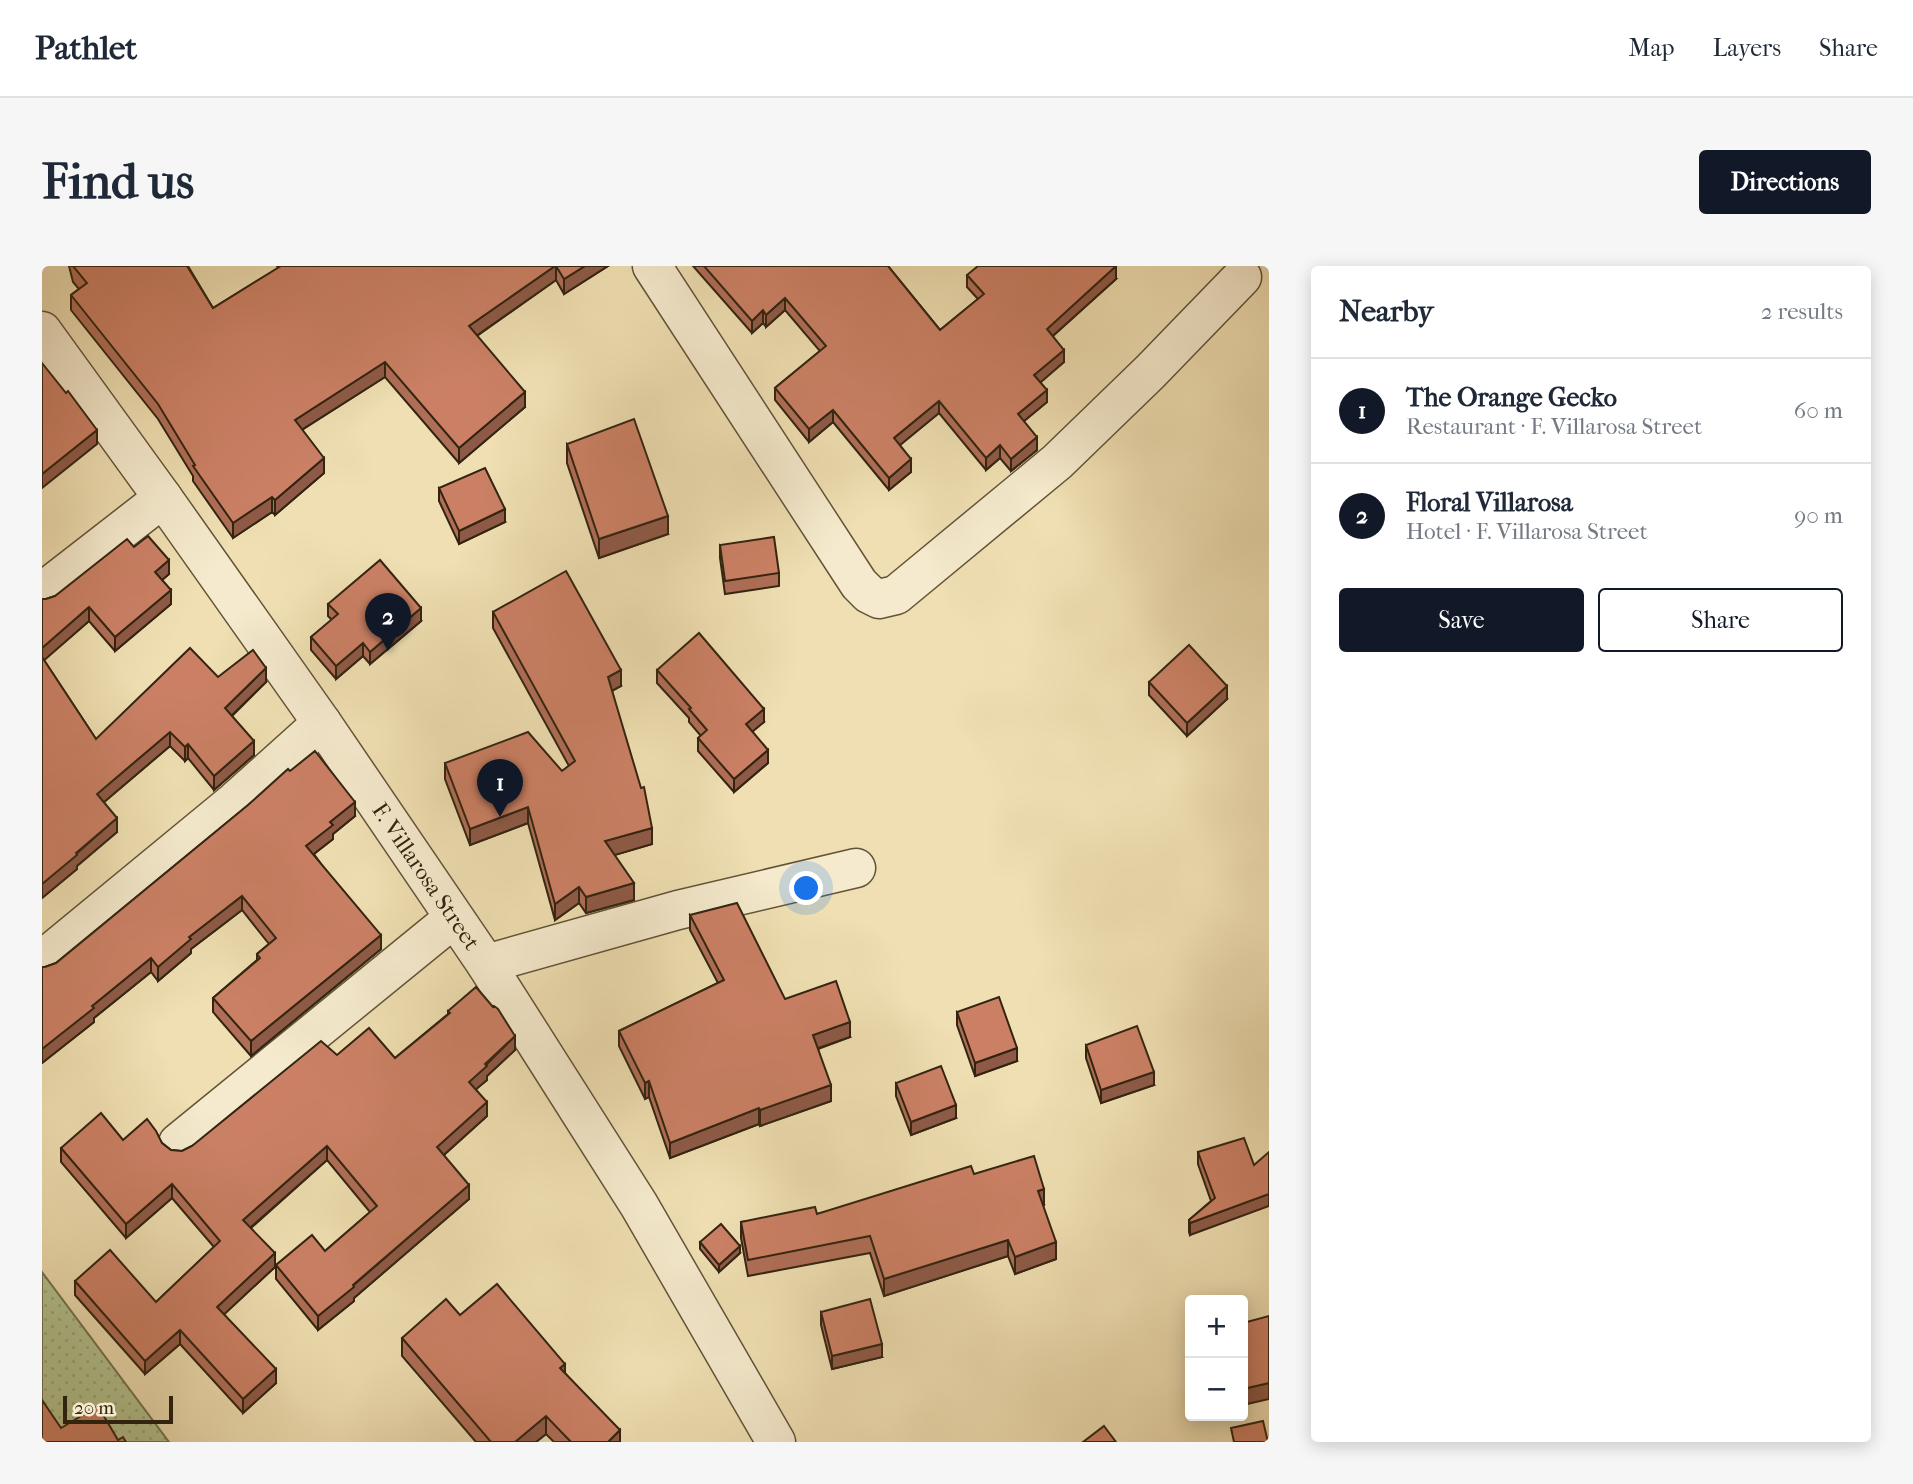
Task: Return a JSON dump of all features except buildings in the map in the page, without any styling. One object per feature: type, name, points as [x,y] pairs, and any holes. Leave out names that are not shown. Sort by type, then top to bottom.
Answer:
[{"type":"street","points":[[652,266],[859,584],[878,599],[897,595],[1057,463],[1242,277]]},
{"type":"street","name":"F. Villarosa Street","points":[[42,331],[321,723],[486,964],[639,1205],[776,1442]]},
{"type":"street","points":[[42,592],[163,498]]},
{"type":"street","points":[[42,960],[234,802],[321,723]]},
{"type":"street","points":[[486,964],[678,910],[856,868]]},
{"type":"street","points":[[178,1143],[454,918]]},
{"type":"green space","points":[[42,1272],[169,1442],[42,1442]]},
{"type":"place","name":"Floral Villarosa","points":[[388,651]]},
{"type":"place","name":"The Orange Gecko","points":[[500,817]]}]
